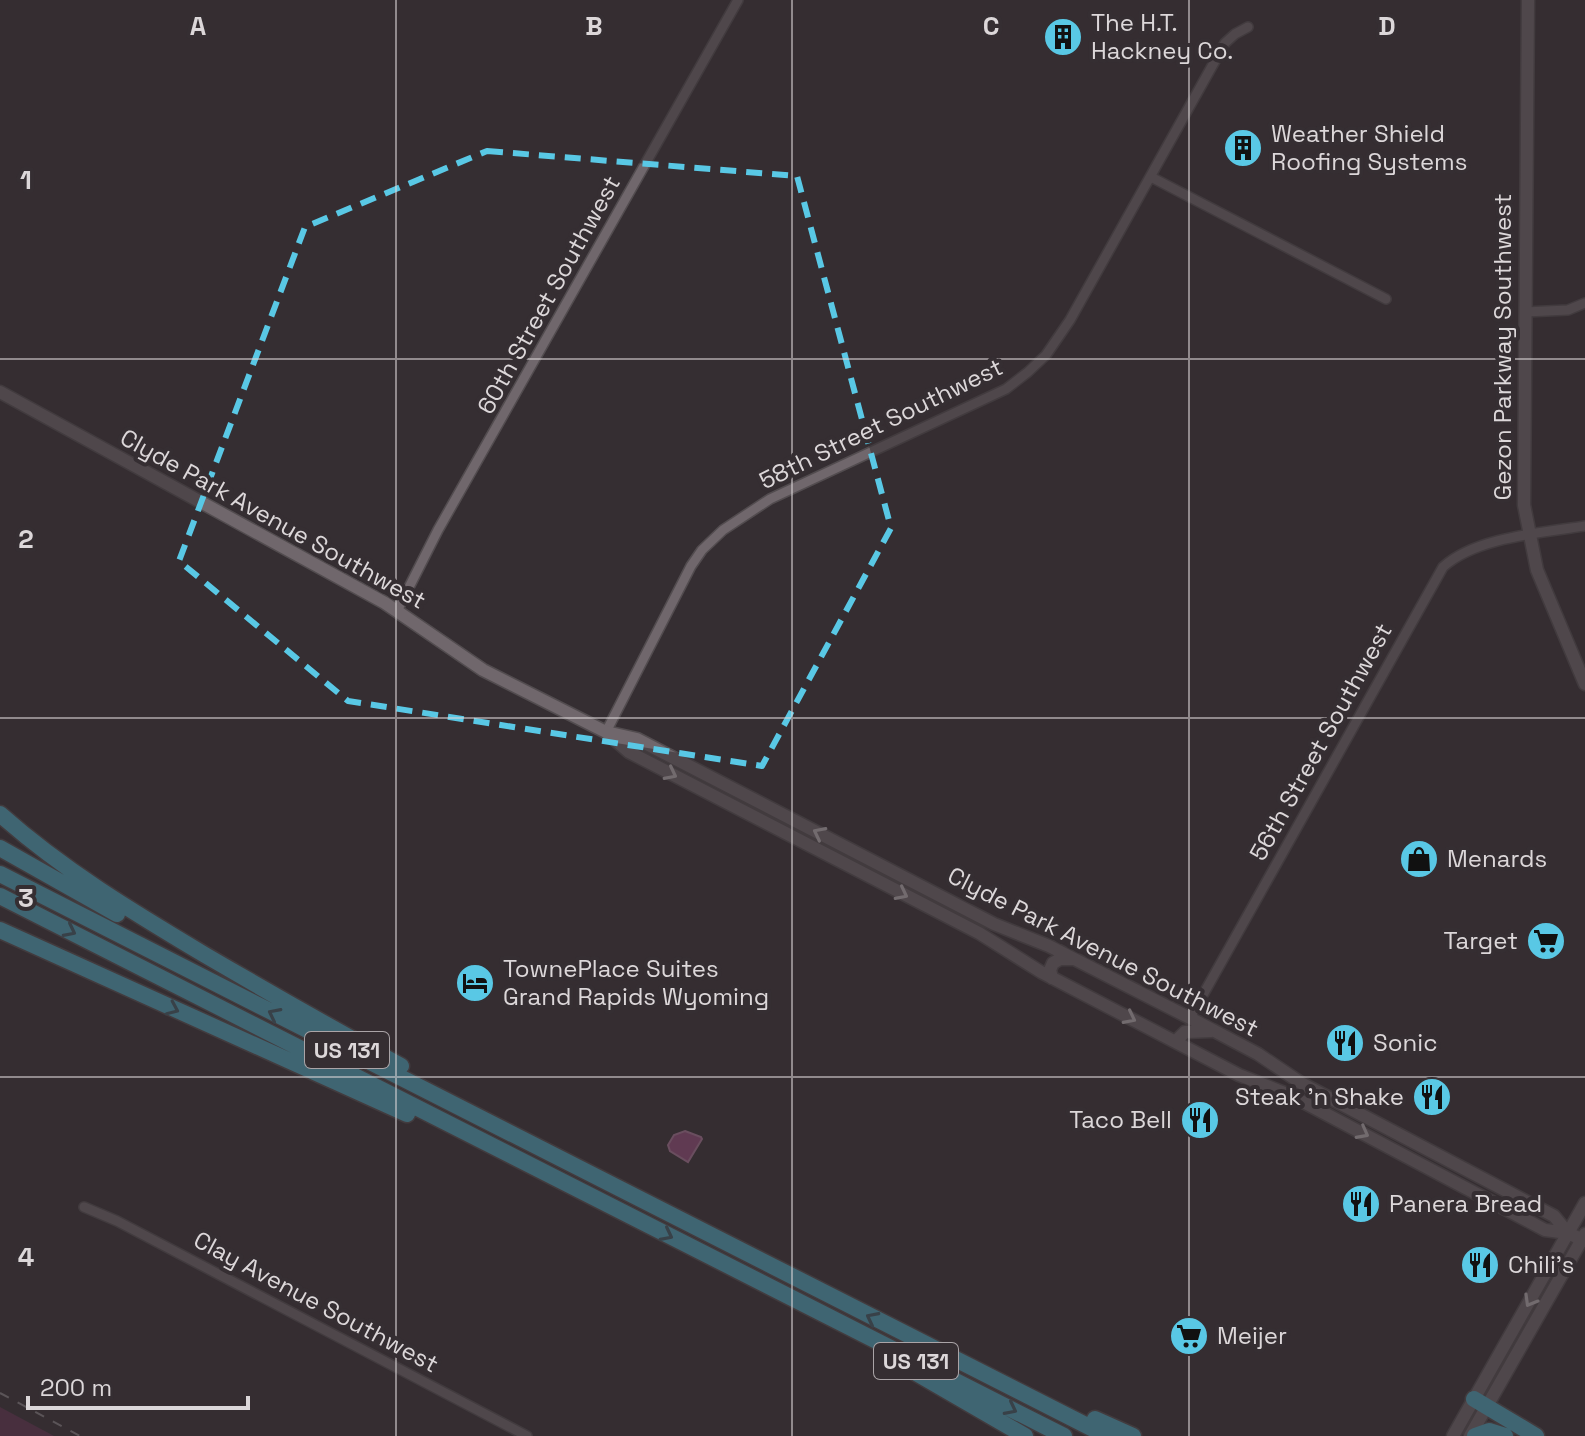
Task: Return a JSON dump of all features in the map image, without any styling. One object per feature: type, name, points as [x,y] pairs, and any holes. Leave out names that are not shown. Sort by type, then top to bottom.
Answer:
[{"type":"highway","points":[[0,814],[85,882],[274,996]]},
{"type":"highway","points":[[0,848],[121,916],[605,1172],[693,1227]]},
{"type":"highway","name":"US 131","points":[[0,874],[1107,1436]]},
{"type":"highway","name":"US 131","points":[[0,896],[1064,1436]]},
{"type":"highway","points":[[0,930],[319,1073],[500,1159],[597,1199]]},
{"type":"highway","points":[[0,941],[142,995]]},
{"type":"highway","points":[[767,1286],[1025,1436]]},
{"type":"highway","points":[[967,1365],[1026,1386],[1133,1436]]},
{"type":"highway","points":[[1480,1403],[1536,1436]]},
{"type":"highway","points":[[1473,1436],[1489,1431],[1505,1436]]},
{"type":"main road","name":"Gezon Parkway Southwest","points":[[1528,0],[1524,487],[1529,536],[1542,582],[1585,684]]},
{"type":"main road","name":"Clyde Park Avenue Southwest","points":[[0,392],[397,611],[483,670],[606,732],[637,739],[963,908],[1077,960],[1190,1018],[1267,1060],[1301,1083],[1554,1216],[1568,1233]]},
{"type":"main road","name":"Clyde Park Avenue Southwest","points":[[606,732],[629,752],[992,940],[1052,978],[1234,1072],[1286,1093],[1545,1230],[1584,1238]]},
{"type":"main road","points":[[938,912],[946,905],[963,908]]},
{"type":"main road","points":[[1052,978],[1050,970],[1056,960],[1077,960]]},
{"type":"main road","points":[[1176,1041],[1185,1032],[1214,1031]]},
{"type":"main road","points":[[1234,1072],[1261,1075],[1266,1069],[1267,1060]]},
{"type":"main road","points":[[1473,1436],[1480,1403],[1585,1203]]},
{"type":"main road","points":[[1453,1436],[1480,1403],[1584,1238]]},
{"type":"street","name":"60th Street Southwest","points":[[397,611],[445,517],[738,0]]},
{"type":"street","name":"58th Street Southwest","points":[[606,732],[679,588],[702,550],[723,530],[770,499],[994,395],[1028,372],[1046,355],[1063,331],[1225,43],[1248,27]]},
{"type":"street","points":[[1151,177],[1386,299]]},
{"type":"street","points":[[1525,312],[1562,311],[1585,303]]},
{"type":"street","name":"56th Street Southwest","points":[[1190,1018],[1443,567],[1475,546],[1585,526]]},
{"type":"street","name":"Clay Avenue Southwest","points":[[84,1207],[117,1221],[527,1436]]},
{"type":"highlighted area","points":[[487,151],[797,176],[891,528],[762,766],[348,701],[179,561],[305,227]]},
{"type":"shaded area","points":[[685,1131],[702,1139],[688,1162],[670,1151],[668,1145],[674,1135]]},
{"type":"shaded area","points":[[0,1407],[54,1436],[0,1436]]},
{"type":"railway","points":[[0,1393],[80,1436]]},
{"type":"place","name":"The H.T. Hackney Co.","points":[[1063,37]]},
{"type":"place","name":"Weather Shield Roofing Systems","points":[[1243,148]]},
{"type":"place","name":"Menards","points":[[1419,859]]},
{"type":"place","name":"Target","points":[[1546,941]]},
{"type":"place","name":"TownePlace Suites Grand Rapids Wyoming","points":[[475,983]]},
{"type":"place","name":"Sonic","points":[[1345,1043]]},
{"type":"place","name":"Steak 'n Shake","points":[[1432,1097]]},
{"type":"place","name":"Taco Bell","points":[[1200,1120]]},
{"type":"place","name":"Panera Bread","points":[[1361,1204]]},
{"type":"place","name":"Chili's","points":[[1480,1265]]},
{"type":"place","name":"Meijer","points":[[1189,1336]]}]
